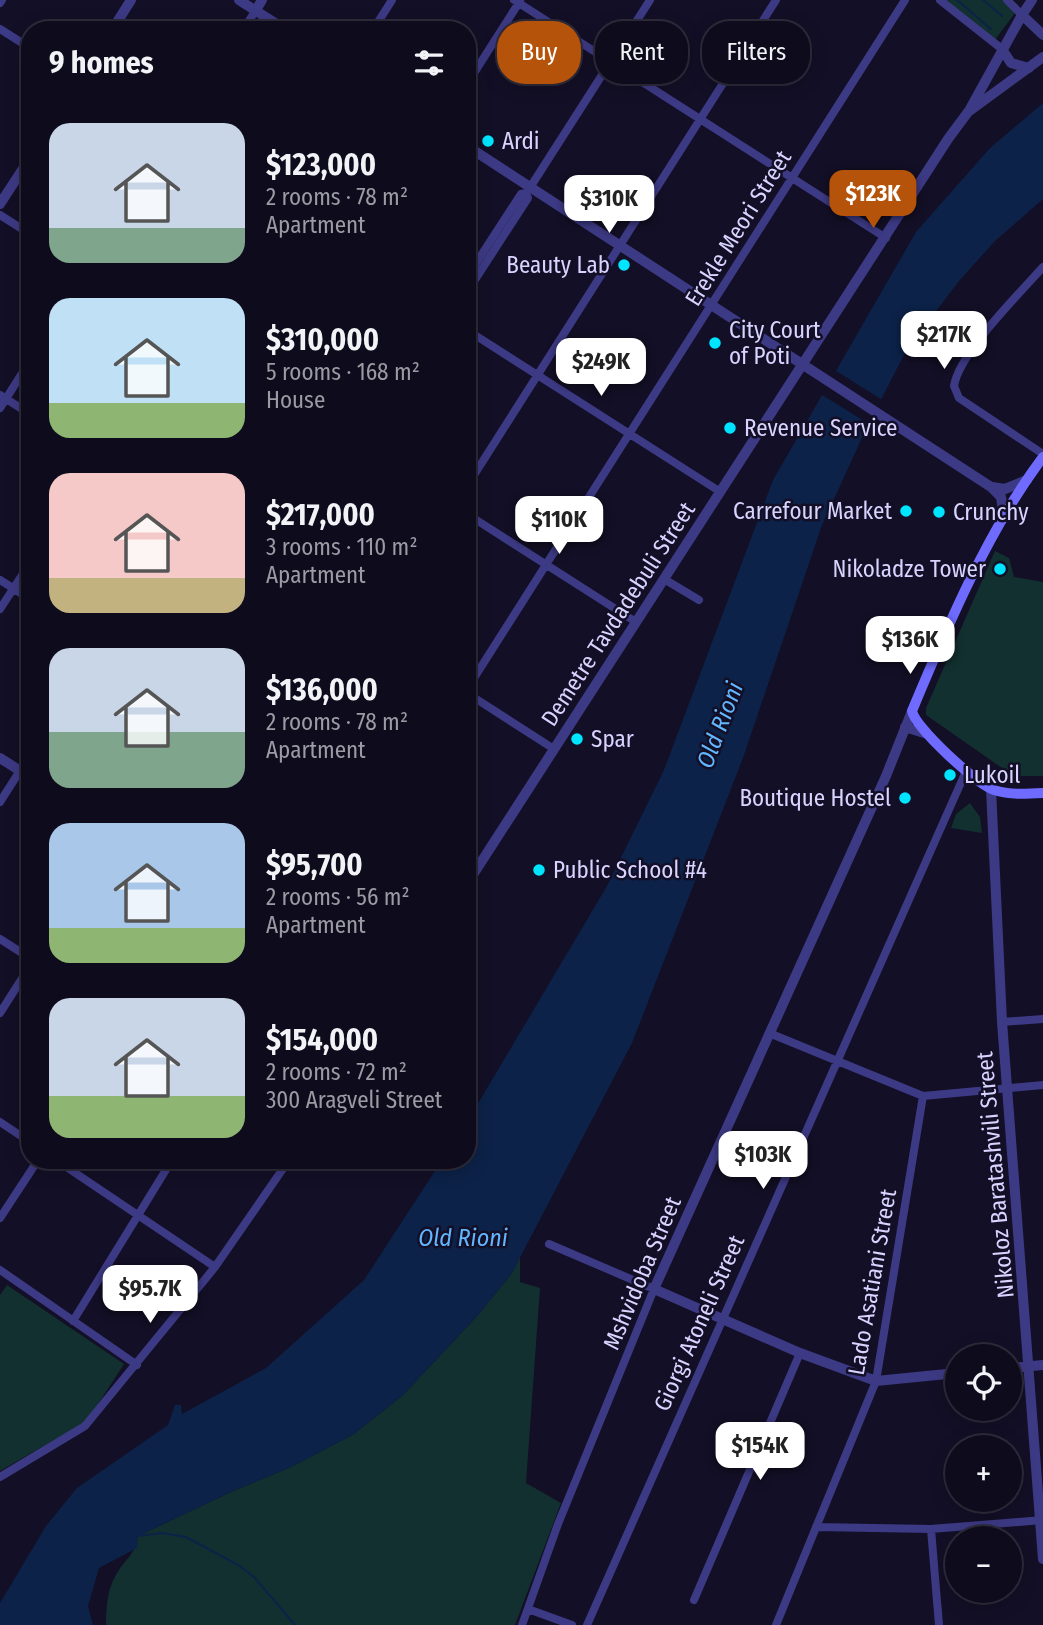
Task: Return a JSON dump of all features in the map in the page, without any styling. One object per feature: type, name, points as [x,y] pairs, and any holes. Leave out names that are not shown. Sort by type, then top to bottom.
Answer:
[{"type":"main road","points":[[1043,455],[1004,519],[912,711],[914,721],[924,733],[991,789],[1015,794],[1043,793]]},
{"type":"street","points":[[118,21],[131,0]]},
{"type":"street","points":[[239,0],[272,21]]},
{"type":"street","points":[[249,21],[262,0]]},
{"type":"street","points":[[379,21],[392,0]]},
{"type":"street","points":[[636,21],[650,0]]},
{"type":"street","points":[[476,472],[776,0]]},
{"type":"street","name":"Erekle Meori Street","points":[[476,677],[905,0]]},
{"type":"street","points":[[940,0],[1002,49],[1011,63],[1028,68]]},
{"type":"street","points":[[1007,0],[1043,35]]},
{"type":"street","points":[[968,113],[1032,0]]},
{"type":"street","points":[[476,69],[518,1],[595,52]]},
{"type":"street","points":[[0,29],[21,42]]},
{"type":"street","points":[[968,113],[1043,57]]},
{"type":"street","points":[[476,263],[520,195],[528,190],[596,84]]},
{"type":"street","points":[[645,84],[886,238]]},
{"type":"street","name":"Demetre Tavdadebuli Street","points":[[476,870],[719,491],[886,238],[933,160],[968,113]]},
{"type":"street","points":[[476,152],[528,190],[621,244],[817,376],[1003,494]]},
{"type":"street","points":[[0,204],[21,172]]},
{"type":"street","points":[[476,278],[528,198],[528,190]]},
{"type":"street","points":[[0,215],[21,228]]},
{"type":"street","points":[[1043,267],[998,316],[964,364],[954,386],[959,398],[1043,455]]},
{"type":"street","points":[[476,336],[719,491]]},
{"type":"street","points":[[0,408],[3,397],[21,373]]},
{"type":"street","points":[[3,397],[21,408]]},
{"type":"street","points":[[1003,494],[1028,479]]},
{"type":"street","points":[[1003,494],[1004,519]]},
{"type":"street","points":[[476,520],[636,622]]},
{"type":"street","points":[[0,609],[21,577]]},
{"type":"street","points":[[664,579],[699,600]]},
{"type":"street","points":[[0,580],[21,594]]},
{"type":"street","points":[[476,697],[554,749]]},
{"type":"street","name":"Mshvidoba Street","points":[[522,1625],[558,1524],[654,1289],[886,776],[912,711]]},
{"type":"street","points":[[905,727],[924,733]]},
{"type":"street","points":[[0,758],[20,771],[0,802]]},
{"type":"street","name":"Giorgi Atoneli Street","points":[[587,1625],[967,769]]},
{"type":"street","name":"Nikoloz Baratashvili Street","points":[[991,789],[1002,1022],[1043,1559]]},
{"type":"street","points":[[0,939],[21,952]]},
{"type":"street","points":[[0,1013],[21,980]]},
{"type":"street","points":[[1002,1022],[1043,1019]]},
{"type":"street","points":[[769,1033],[923,1097],[1043,1085]]},
{"type":"street","name":"Lado Asatiani Street","points":[[776,1625],[876,1381],[923,1097]]},
{"type":"street","points":[[0,1122],[21,1136]]},
{"type":"street","points":[[0,1218],[32,1169]]},
{"type":"street","points":[[69,1169],[215,1267]]},
{"type":"street","points":[[74,1321],[167,1169]]},
{"type":"street","points":[[0,1477],[85,1426],[215,1267],[283,1169]]},
{"type":"street","points":[[549,1244],[800,1353],[876,1381],[945,1374]]},
{"type":"street","points":[[0,1270],[137,1365]]},
{"type":"street","points":[[694,1600],[800,1353]]},
{"type":"street","points":[[1022,1367],[1043,1365]]},
{"type":"street","points":[[816,1527],[931,1529],[1041,1520]]},
{"type":"street","points":[[931,1529],[939,1625]]},
{"type":"street","points":[[528,1609],[572,1625]]},
{"type":"green space","points":[[943,0],[1003,0],[1015,13],[994,41]]},
{"type":"green space","points":[[995,551],[1009,558],[1014,577],[1043,582],[1043,776],[1018,776],[1002,768],[926,715],[926,708]]},
{"type":"green space","points":[[970,803],[980,817],[982,833],[951,828],[956,814]]},
{"type":"green space","points":[[520,1257],[520,1282],[540,1288],[526,1483],[561,1503],[515,1625],[106,1625],[113,1581],[135,1548],[138,1536],[291,1467],[354,1434],[403,1395],[478,1315],[512,1273]]},
{"type":"green space","points":[[7,1285],[124,1364],[87,1421],[0,1471],[0,1295]]},
{"type":"water","name":"Old Rioni","points":[[1043,103],[1043,199],[995,241],[959,281],[906,351],[867,427],[822,525],[743,758],[632,1043],[512,1273],[478,1315],[403,1395],[354,1434],[291,1467],[138,1536],[137,1548],[99,1568],[88,1606],[93,1625],[0,1625],[0,1603],[46,1526],[77,1488],[168,1425],[175,1405],[181,1405],[182,1414],[266,1368],[364,1280],[436,1169],[476,1169],[476,1107],[607,886],[664,770],[773,480],[916,232],[990,148]]},
{"type":"pier","points":[[833,369],[884,401],[872,426],[819,393]]},
{"type":"waterway","points":[[957,0],[991,29]]},
{"type":"waterway","points":[[983,0],[1002,16]]},
{"type":"waterway","points":[[137,1536],[163,1533],[186,1537],[238,1565],[254,1577],[295,1625]]},
{"type":"place","name":"Ardi","points":[[488,141]]},
{"type":"place","name":"Beauty Lab","points":[[624,265]]},
{"type":"place","name":"City Court of Poti","points":[[715,343]]},
{"type":"place","name":"Revenue Service","points":[[730,428]]},
{"type":"place","name":"Carrefour Market","points":[[906,511]]},
{"type":"place","name":"Crunchy","points":[[939,512]]},
{"type":"place","name":"Nikoladze Tower","points":[[1000,569]]},
{"type":"place","name":"Spar","points":[[577,739]]},
{"type":"place","name":"Lukoil","points":[[950,775]]},
{"type":"place","name":"Boutique Hostel","points":[[905,798]]},
{"type":"place","name":"Public School #4","points":[[539,870]]}]
